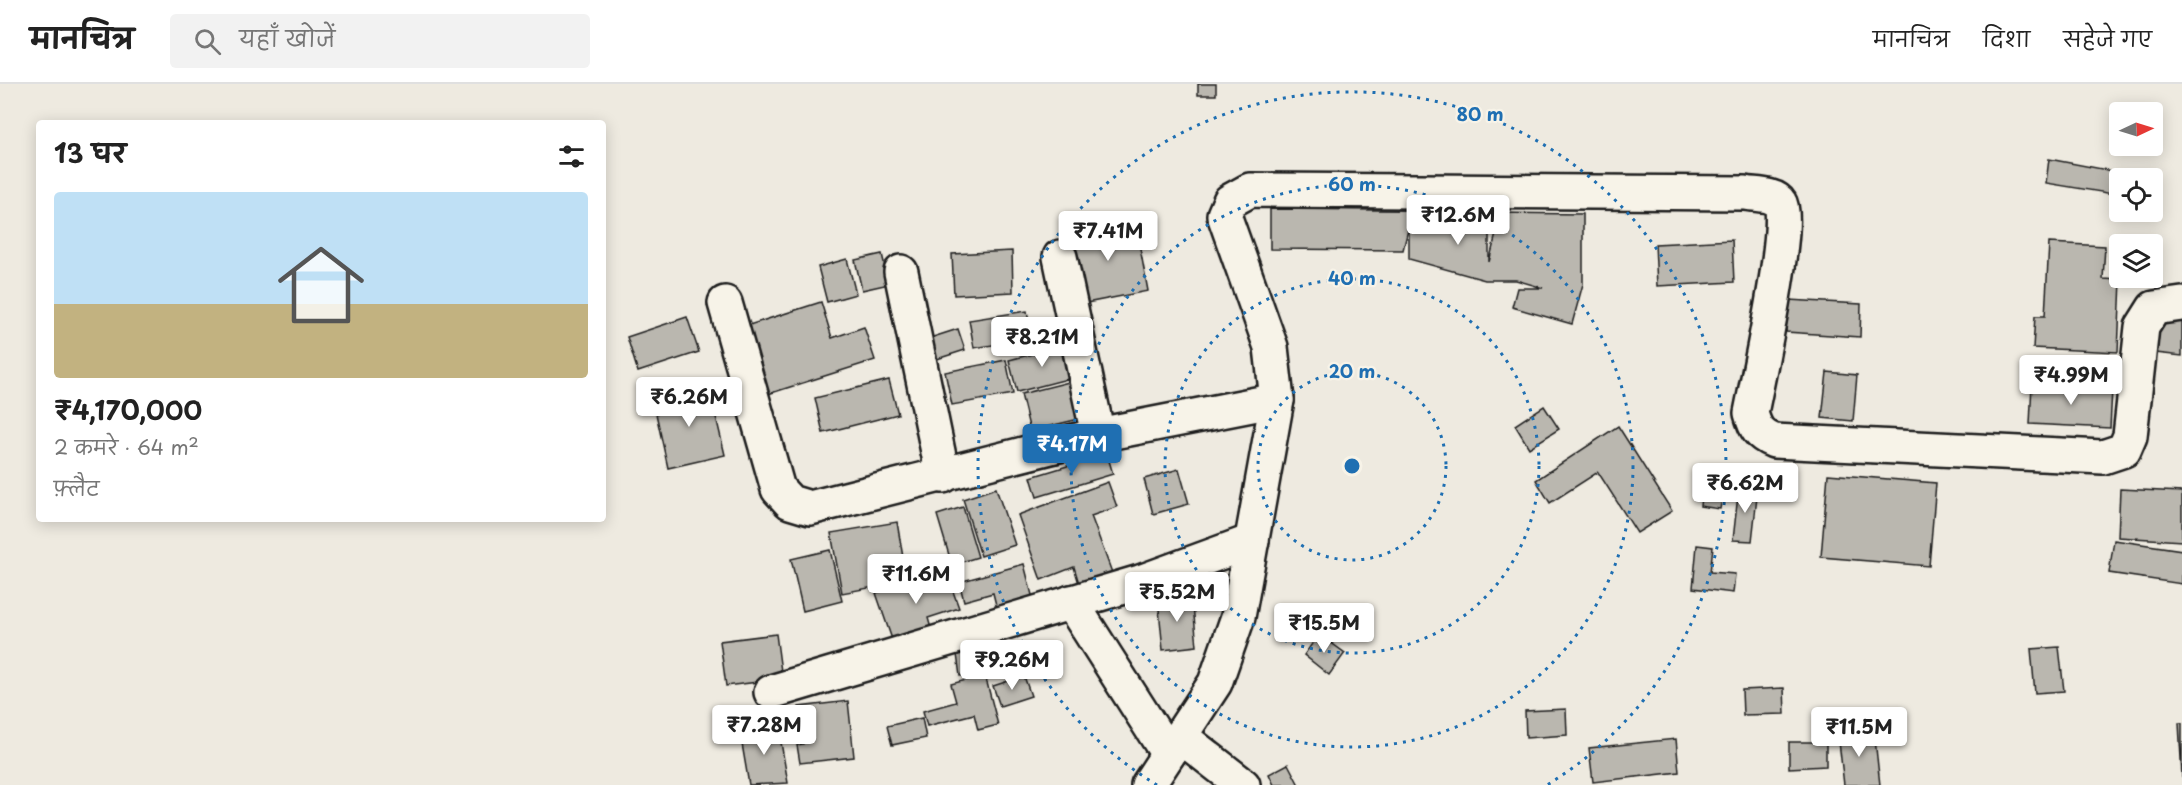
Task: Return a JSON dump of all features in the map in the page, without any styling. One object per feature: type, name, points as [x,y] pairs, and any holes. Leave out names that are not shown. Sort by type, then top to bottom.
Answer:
[{"type":"street","points":[[1148,785],[1215,683],[1238,617],[1277,400],[1271,347],[1224,215],[1230,201],[1250,190],[1745,193],[1773,198],[1780,202],[1783,213],[1779,257],[1751,413],[1755,427],[1762,436],[1774,441],[2103,457],[2124,450],[2130,436],[2142,327],[2154,308],[2182,304]]},
{"type":"street","points":[[1060,257],[1098,435]]},
{"type":"street","points":[[901,272],[943,476]]},
{"type":"street","points":[[725,303],[778,489],[790,502],[810,508],[1098,435],[1277,400]]},
{"type":"street","points":[[771,692],[1140,582],[1252,541]]},
{"type":"street","points":[[1071,602],[1174,745],[1243,785]]},
{"type":"building","points":[[1198,84],[1216,84],[1216,95],[1198,95]]},
{"type":"building","points":[[2049,159],[2109,170],[2109,193],[2046,183]]},
{"type":"building","points":[[1270,209],[1489,211],[1489,262],[1497,230],[1498,213],[1583,214],[1583,284],[1572,324],[1512,307],[1517,288],[1543,288],[1516,280],[1485,280],[1409,259],[1409,226],[1403,250],[1270,249]]},
{"type":"building","points":[[1135,221],[1148,291],[1081,304],[1067,234]]},
{"type":"building","points":[[1732,240],[1734,282],[1657,286],[1655,244]]},
{"type":"building","points":[[2049,243],[2105,246],[2103,279],[2109,279],[2109,288],[2121,288],[2118,352],[2033,348],[2035,316],[2045,316]]},
{"type":"building","points":[[1012,251],[1013,292],[954,295],[952,254]]},
{"type":"building","points":[[882,254],[889,284],[862,290],[855,260]]},
{"type":"building","points":[[847,259],[856,294],[827,302],[818,267]]},
{"type":"building","points":[[1788,300],[1861,304],[1860,337],[1786,332]]},
{"type":"building","points":[[821,302],[832,338],[864,327],[875,360],[768,394],[746,326]]},
{"type":"building","points":[[1027,311],[1034,350],[1013,353],[1011,342],[974,348],[969,320]]},
{"type":"building","points":[[687,317],[699,352],[638,372],[627,337]]},
{"type":"building","points":[[2161,318],[2182,321],[2182,356],[2156,353]]},
{"type":"building","points":[[958,329],[965,350],[937,359],[930,338]]},
{"type":"building","points":[[1067,345],[1075,377],[1017,392],[1009,360]]},
{"type":"building","points":[[1006,360],[1013,394],[952,405],[945,372]]},
{"type":"building","points":[[1827,372],[1857,375],[1853,421],[1822,418]]},
{"type":"building","points":[[1081,379],[1091,416],[1030,431],[1021,394]]},
{"type":"building","points":[[889,380],[898,414],[823,433],[815,398]]},
{"type":"building","points":[[2032,384],[2112,389],[2110,428],[2030,424]]},
{"type":"building","points":[[709,387],[725,455],[668,468],[653,400]]},
{"type":"building","points":[[1544,406],[1559,429],[1529,448],[1515,425]]},
{"type":"building","points":[[1618,426],[1672,511],[1637,533],[1598,472],[1550,503],[1536,480]]},
{"type":"building","points":[[1107,454],[1113,474],[1037,497],[1031,477]]},
{"type":"building","points":[[1179,469],[1189,504],[1153,514],[1144,479]]},
{"type":"building","points":[[1828,474],[1936,483],[1929,566],[1821,557]]},
{"type":"building","points":[[1108,482],[1117,507],[1091,516],[1114,578],[1081,590],[1074,567],[1041,580],[1018,515]]},
{"type":"building","points":[[1739,486],[1758,488],[1752,541],[1733,540]]},
{"type":"building","points":[[996,488],[1015,545],[981,556],[963,499]]},
{"type":"building","points":[[1702,488],[1723,491],[1720,509],[1700,506]]},
{"type":"building","points":[[2120,489],[2182,492],[2182,541],[2118,537]]},
{"type":"building","points":[[963,507],[978,557],[952,565],[937,515]]},
{"type":"building","points":[[897,522],[907,581],[842,593],[831,533]]},
{"type":"building","points":[[2114,540],[2182,550],[2182,584],[2109,573]]},
{"type":"building","points":[[1697,545],[1713,547],[1710,572],[1735,574],[1733,593],[1693,588]]},
{"type":"building","points":[[830,550],[842,601],[803,611],[791,559]]},
{"type":"building","points":[[1024,564],[1033,599],[997,609],[993,593],[964,601],[959,582]]},
{"type":"building","points":[[945,569],[959,608],[928,618],[932,632],[894,645],[876,593]]},
{"type":"building","points":[[1192,596],[1197,646],[1163,650],[1158,599]]},
{"type":"building","points":[[776,634],[782,679],[726,686],[720,641]]},
{"type":"building","points":[[1319,634],[1345,653],[1329,675],[1304,655]]},
{"type":"building","points":[[2059,647],[2064,691],[2035,693],[2031,649]]},
{"type":"building","points":[[978,651],[981,674],[960,676],[957,654]]},
{"type":"building","points":[[985,675],[998,725],[978,730],[974,714],[927,726],[923,711],[956,702],[951,684]]},
{"type":"building","points":[[1024,676],[1031,696],[1000,706],[993,686]]},
{"type":"building","points":[[1784,688],[1785,714],[1743,715],[1742,690]]},
{"type":"building","points":[[848,701],[854,757],[800,763],[797,745],[803,744],[799,707]]},
{"type":"building","points":[[1566,709],[1567,735],[1526,738],[1525,711]]},
{"type":"building","points":[[922,718],[926,738],[892,745],[887,726]]},
{"type":"building","points":[[2179,723],[2182,723],[2182,777]]},
{"type":"building","points":[[778,725],[788,783],[749,785],[740,732]]},
{"type":"building","points":[[1874,730],[1880,785],[1844,785],[1838,733]]},
{"type":"building","points":[[1676,739],[1679,772],[1593,782],[1589,748]]},
{"type":"building","points":[[1789,742],[1826,742],[1826,766],[1789,768]]},
{"type":"building","points":[[1288,764],[1299,785],[1274,785],[1269,774]]}]
